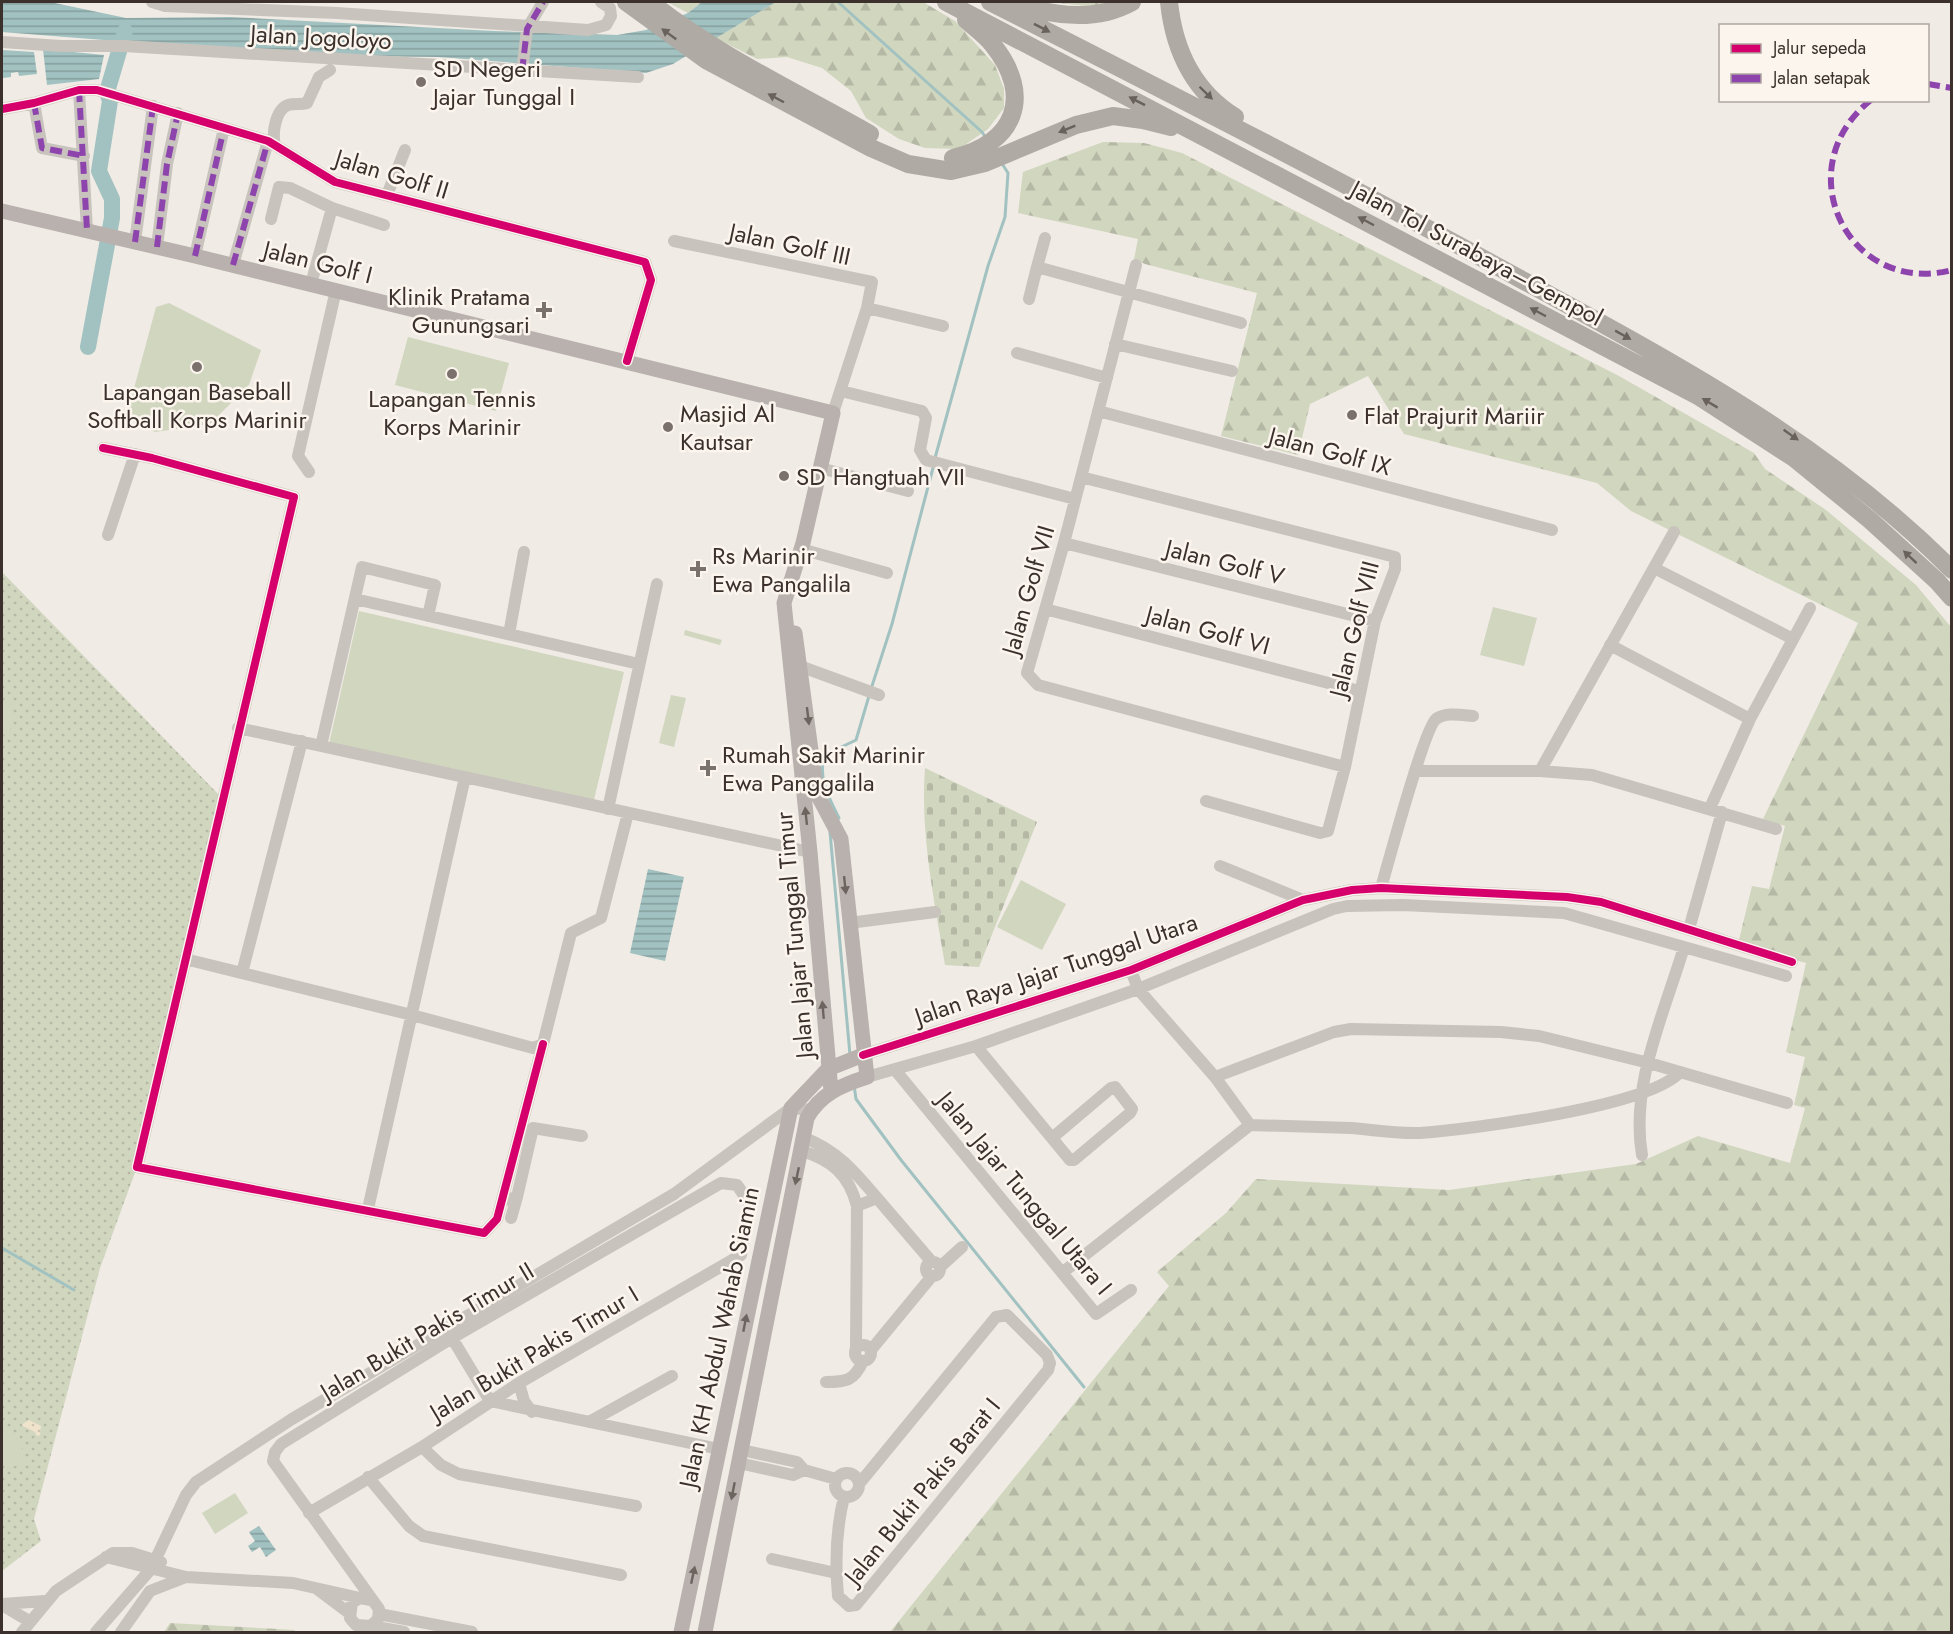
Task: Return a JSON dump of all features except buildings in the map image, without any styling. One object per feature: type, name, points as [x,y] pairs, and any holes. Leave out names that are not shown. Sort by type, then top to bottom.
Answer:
[{"type":"highway","points":[[945,2],[993,44],[1008,68],[1017,101],[1003,145]]},
{"type":"highway","name":"Jalan Tol Surabaya–Gempol","points":[[945,2],[1698,396],[1746,426],[1841,495],[1937,581],[1952,598]]},
{"type":"highway","name":"Jalan Tol Surabaya–Gempol","points":[[990,2],[1321,171],[1646,347],[1737,400],[1798,440],[1869,494],[1952,570]]},
{"type":"highway","points":[[1012,2],[1063,15],[1091,15],[1119,9],[1131,2]]},
{"type":"highway","points":[[1169,2],[1173,31],[1182,58],[1196,84],[1223,109],[1321,171]]},
{"type":"highway","points":[[640,3],[713,56],[871,148],[908,164],[951,171],[1003,145],[1113,116],[1143,120],[1190,133],[1280,176]]},
{"type":"main road","name":"Jalan Golf I","points":[[2,211],[336,290],[832,413]]},
{"type":"main road","name":"Jalan Jajar Tunggal Timur","points":[[832,413],[801,549],[784,603],[817,794],[841,839],[860,1056],[864,1078]]},
{"type":"main road","name":"Jalan Jajar Tunggal Timur","points":[[795,664],[833,1090]]},
{"type":"main road","name":"Jalan Raya Jajar Tunggal Utara","points":[[830,1068],[860,1056]]},
{"type":"main road","points":[[791,1108],[830,1068]]},
{"type":"main road","name":"Jalan Raya Jajar Tunggal Utara","points":[[833,1090],[864,1078]]},
{"type":"main road","points":[[812,1110],[833,1090]]},
{"type":"main road","name":"Jalan KH Abdul Wahab Siamin","points":[[681,1632],[791,1108]]},
{"type":"main road","name":"Jalan KH Abdul Wahab Siamin","points":[[705,1632],[804,1145],[807,1118],[812,1110]]},
{"type":"main road","points":[[737,1364],[747,1370],[758,1368]]},
{"type":"main road","points":[[731,1393],[743,1390],[753,1398]]},
{"type":"street","points":[[152,2],[165,6],[230,7],[528,28],[588,30],[606,25],[611,16],[610,8],[601,2]]},
{"type":"street","points":[[523,68],[528,28],[543,2]]},
{"type":"street","name":"Jalan Jogoloyo","points":[[2,42],[61,46],[120,45],[523,68],[638,78]]},
{"type":"street","points":[[233,265],[272,135],[283,108],[290,104],[308,103],[319,77],[330,70]]},
{"type":"street","points":[[79,90],[87,230]]},
{"type":"street","name":"Jalan Golf II","points":[[2,109],[34,103],[79,90],[107,94],[178,113],[271,143],[335,182],[645,262],[651,280],[627,361]]},
{"type":"street","points":[[34,103],[42,148],[84,156]]},
{"type":"street","points":[[135,242],[153,106]]},
{"type":"street","points":[[157,247],[167,164],[178,113]]},
{"type":"street","points":[[195,256],[224,128]]},
{"type":"street","name":"Jalan Golf II","points":[[387,195],[405,150]]},
{"type":"street","points":[[271,219],[279,187],[290,188],[332,208],[384,225]]},
{"type":"street","points":[[311,284],[332,208]]},
{"type":"street","points":[[1029,299],[1045,238]]},
{"type":"street","name":"Jalan Golf III","points":[[674,241],[872,282],[867,308],[832,413]]},
{"type":"street","name":"Jalan Golf VII","points":[[1136,265],[1064,543],[1027,673],[1038,685],[1345,767]]},
{"type":"street","points":[[1037,267],[1241,322]]},
{"type":"street","points":[[309,472],[298,456],[336,290]]},
{"type":"street","points":[[867,308],[944,326]]},
{"type":"street","points":[[1115,344],[1233,371]]},
{"type":"street","points":[[1017,353],[1107,378]]},
{"type":"street","points":[[841,391],[922,411],[926,418],[920,450],[926,460],[1075,499]]},
{"type":"street","name":"Jalan Golf IX","points":[[1098,411],[1552,530]]},
{"type":"street","points":[[103,448],[135,454],[294,497],[238,728],[137,1167],[368,1209],[484,1233],[497,1219],[571,933],[601,918],[628,813]]},
{"type":"street","points":[[108,535],[135,454]]},
{"type":"street","points":[[820,468],[908,491]]},
{"type":"street","name":"Jalan Golf VIII","points":[[1081,477],[1392,555],[1396,560],[1395,569],[1375,621],[1345,767],[1328,831],[1325,833],[1206,801]]},
{"type":"street","points":[[1540,771],[1674,532]]},
{"type":"street","name":"Jalan Golf V","points":[[1064,543],[1375,621]]},
{"type":"street","points":[[801,549],[887,573]]},
{"type":"street","points":[[509,634],[524,552]]},
{"type":"street","points":[[321,746],[362,567],[435,585],[428,616]]},
{"type":"street","points":[[1654,568],[1793,639]]},
{"type":"street","points":[[608,809],[657,584]]},
{"type":"street","points":[[355,599],[639,664]]},
{"type":"street","points":[[1689,929],[1716,810],[1750,719],[1810,608]]},
{"type":"street","name":"Jalan Golf VI","points":[[1045,609],[1359,691]]},
{"type":"street","points":[[1610,645],[1750,719]]},
{"type":"street","points":[[795,664],[879,695]]},
{"type":"street","points":[[1381,888],[1431,728],[1437,719],[1449,715],[1473,716]]},
{"type":"street","points":[[238,728],[810,852]]},
{"type":"street","points":[[242,973],[302,741]]},
{"type":"street","points":[[1416,771],[1540,771],[1592,775],[1776,829]]},
{"type":"street","points":[[368,1209],[465,777]]},
{"type":"street","points":[[1220,866],[1303,900]]},
{"type":"street","name":"Jalan Raya Jajar Tunggal Utara","points":[[860,1056],[1131,970],[1303,900],[1352,890],[1381,888],[1567,897],[1601,902],[1792,962]]},
{"type":"street","points":[[1564,913],[1567,897]]},
{"type":"street","name":"Jalan Raya Jajar Tunggal Utara","points":[[864,1078],[896,1071],[976,1046],[1138,989],[1333,909],[1347,906],[1403,905],[1564,913],[1786,976]]},
{"type":"street","points":[[849,923],[935,912]]},
{"type":"street","points":[[1642,1155],[1638,1130],[1640,1093],[1684,947]]},
{"type":"street","points":[[185,959],[412,1015],[533,1048],[543,1044]]},
{"type":"street","points":[[1131,970],[1138,989],[1215,1077],[1250,1125]]},
{"type":"street","points":[[1215,1077],[1334,1032],[1351,1029],[1500,1032],[1539,1036],[1649,1063],[1787,1103]]},
{"type":"street","points":[[976,1046],[1070,1160],[1074,1160],[1132,1109],[1114,1087],[1111,1088],[1052,1138]]},
{"type":"street","name":"Jalan Jajar Tunggal Utara I","points":[[896,1071],[1096,1314],[1131,1290]]},
{"type":"street","points":[[1062,1273],[1250,1125],[1419,1133],[1596,1107],[1672,1082],[1680,1072]]},
{"type":"street","points":[[96,1632],[153,1564],[186,1495],[196,1482],[292,1419],[674,1194],[791,1108],[812,1110]]},
{"type":"street","points":[[511,1218],[532,1128],[582,1136]]},
{"type":"street","points":[[804,1145],[826,1146],[843,1159],[934,1268]]},
{"type":"street","points":[[804,1145],[846,1177],[853,1188],[857,1206],[856,1348],[857,1358],[863,1361]]},
{"type":"street","name":"Jalan Bukit Pakis Timur II","points":[[366,1599],[273,1461],[274,1452],[281,1444],[452,1338],[722,1183],[737,1185],[749,1200],[749,1208]]},
{"type":"street","points":[[502,1200],[517,1197]]},
{"type":"street","points":[[857,1206],[877,1198]]},
{"type":"street","name":"Jalan Bukit Pakis Timur I","points":[[309,1513],[422,1447],[519,1383],[741,1255],[749,1208]]},
{"type":"street","points":[[826,1382],[853,1379],[863,1361],[871,1355],[871,1350],[934,1268],[962,1247]]},
{"type":"street","name":"Jalan Bukit Pakis Barat I","points":[[844,1497],[838,1522],[836,1573],[838,1596],[849,1606],[856,1605],[1048,1370],[1050,1364],[1047,1356],[1007,1315],[996,1317],[859,1484]]},
{"type":"street","points":[[452,1338],[490,1401],[532,1412],[719,1449]]},
{"type":"street","points":[[856,1348],[864,1345],[871,1350]]},
{"type":"street","points":[[590,1422],[672,1376]]},
{"type":"street","points":[[519,1383],[524,1401],[532,1412]]},
{"type":"street","points":[[422,1447],[441,1465],[459,1473],[636,1506]]},
{"type":"street","points":[[740,1457],[797,1462],[804,1470],[836,1479]]},
{"type":"street","points":[[850,1473],[856,1477],[859,1484],[857,1491],[851,1496],[844,1497],[836,1490],[836,1479],[842,1474],[850,1473]]},
{"type":"street","points":[[368,1477],[409,1526],[423,1536],[621,1575]]},
{"type":"street","points":[[22,1632],[45,1601],[80,1572],[106,1557],[153,1564],[180,1575],[313,1586],[366,1599],[377,1606],[379,1614]]},
{"type":"street","points":[[772,1559],[836,1573]]},
{"type":"street","points":[[121,1632],[150,1591],[180,1575]]},
{"type":"street","points":[[313,1586],[349,1612]]},
{"type":"street","points":[[366,1599],[352,1604],[349,1612],[352,1622],[363,1629],[404,1632]]},
{"type":"street","points":[[2,1605],[45,1601]]},
{"type":"street","points":[[2,1605],[29,1621]]},
{"type":"street","points":[[363,1629],[379,1614]]},
{"type":"street","points":[[379,1614],[472,1632]]},
{"type":"green space","points":[[667,2],[702,2],[688,13]]},
{"type":"green space","points":[[776,2],[923,2],[955,21],[995,65],[1004,89],[1004,108],[988,129],[959,149],[925,148],[899,139],[866,118],[851,91],[822,68],[787,57],[757,59],[716,38]]},
{"type":"green space","points":[[1048,2],[1110,2],[1097,7]]},
{"type":"green space","points":[[1103,142],[1144,143],[1182,153],[1619,376],[1754,453],[1765,469],[1826,510],[1916,585],[1951,627],[1951,1632],[890,1632],[1169,1286],[1157,1272],[1226,1213],[1256,1179],[1449,1190],[1636,1164],[1698,1136],[1790,1163],[1805,1108],[1794,1105],[1805,1057],[1786,1052],[1806,963],[1738,944],[1752,886],[1769,889],[1785,826],[1763,819],[1858,623],[1631,511],[1597,483],[1404,434],[1368,376],[1310,404],[1298,455],[1221,436],[1257,293],[1145,264],[1134,259],[1138,239],[1018,213],[1023,172]]},
{"type":"green space","name":"Lapangan Baseball Softball Korps Marinir","points":[[169,303],[261,350],[249,385],[210,424],[155,432],[126,418],[156,307]]},
{"type":"green space","name":"Lapangan Tennis Korps Marinir","points":[[408,337],[509,363],[496,411],[395,385]]},
{"type":"green space","points":[[2,572],[222,798],[137,1167],[100,1268],[34,1519],[41,1541],[2,1571]]},
{"type":"green space","points":[[1493,607],[1537,618],[1524,666],[1480,655]]},
{"type":"green space","points":[[359,611],[624,672],[594,800],[329,744]]},
{"type":"green space","points":[[685,630],[722,640],[720,645],[684,635]]},
{"type":"green space","points":[[671,695],[686,698],[674,747],[659,743]]},
{"type":"green space","points":[[2,701],[9,702],[13,709],[10,730],[3,735]]},
{"type":"green space","points":[[925,768],[1037,822],[979,967],[945,965],[926,842]]},
{"type":"green space","points":[[1021,880],[1066,904],[1042,950],[997,927]]},
{"type":"green space","points":[[2,1428],[14,1437],[22,1450],[25,1460],[17,1466],[5,1467],[2,1463]]},
{"type":"green space","points":[[235,1493],[248,1513],[215,1534],[202,1513]]},
{"type":"green space","points":[[170,1623],[295,1630],[293,1632],[164,1632]]},
{"type":"sand","points":[[29,1420],[41,1426],[40,1435],[37,1436],[35,1432],[21,1425]]},
{"type":"water","points":[[2,2],[50,2],[126,18],[231,17],[617,35],[646,30],[688,13],[702,2],[776,2],[673,64],[646,73],[438,57],[348,56],[193,47],[2,32]]},
{"type":"water","points":[[43,49],[104,55],[99,79],[47,85]]},
{"type":"water","points":[[2,50],[34,52],[37,74],[19,76],[18,72],[11,73],[11,77],[2,78]]},
{"type":"water","points":[[648,869],[684,877],[665,961],[630,953]]},
{"type":"water","points":[[259,1526],[276,1550],[266,1557],[260,1547],[252,1552],[248,1546],[255,1541],[249,1532]]},
{"type":"waterway","points":[[838,2],[986,138]]},
{"type":"waterway","points":[[88,347],[112,218],[112,199],[99,171],[110,101],[107,92],[125,31]]},
{"type":"waterway","points":[[935,458],[988,266],[1005,217],[1008,173],[1001,162]]},
{"type":"waterway","points":[[871,689],[892,624],[934,464]]},
{"type":"waterway","points":[[836,821],[839,818],[823,779],[825,755],[856,740],[869,696]]},
{"type":"waterway","points":[[830,832],[850,1055]]},
{"type":"waterway","points":[[854,1085],[856,1099],[901,1160],[1084,1387]]},
{"type":"waterway","points":[[2,1248],[74,1290]]},
{"type":"marked path","points":[[522,71],[527,29],[543,2]]},
{"type":"marked path","points":[[1929,84],[1952,88]]},
{"type":"marked path","points":[[79,90],[87,230]]},
{"type":"marked path","points":[[1869,102],[1846,128],[1833,159],[1832,190],[1840,220],[1858,246],[1883,264],[1915,273],[1952,270]]},
{"type":"marked path","points":[[34,103],[42,148],[84,156]]},
{"type":"marked path","points":[[135,242],[153,106]]},
{"type":"marked path","points":[[157,247],[167,164],[178,113]]},
{"type":"marked path","points":[[195,256],[224,128]]},
{"type":"marked path","points":[[233,265],[268,141]]},
{"type":"cycle path","points":[[2,109],[34,103],[79,90],[97,90],[268,141],[335,182],[645,262],[651,280],[627,361]]},
{"type":"cycle path","points":[[103,448],[152,458],[294,497],[137,1167],[484,1233],[497,1219],[543,1044]]},
{"type":"cycle path","points":[[863,1055],[1131,970],[1303,900],[1352,890],[1381,888],[1567,897],[1601,902],[1792,962]]},
{"type":"place","name":"SD Negeri Jajar Tunggal I","points":[[421,82]]},
{"type":"place","name":"Klinik Pratama Gunungsari","points":[[544,310]]},
{"type":"place","name":"Lapangan Baseball Softball Korps Marinir","points":[[197,367]]},
{"type":"place","name":"Lapangan Tennis Korps Marinir","points":[[452,374]]},
{"type":"place","name":"Flat Prajurit Mariir","points":[[1352,415]]},
{"type":"place","name":"Masjid Al Kautsar","points":[[668,427]]},
{"type":"place","name":"SD Hangtuah VII","points":[[784,476]]},
{"type":"place","name":"Rs Marinir Ewa Pangalila","points":[[698,569]]},
{"type":"place","name":"Rumah Sakit Marinir Ewa Panggalila","points":[[708,768]]}]
